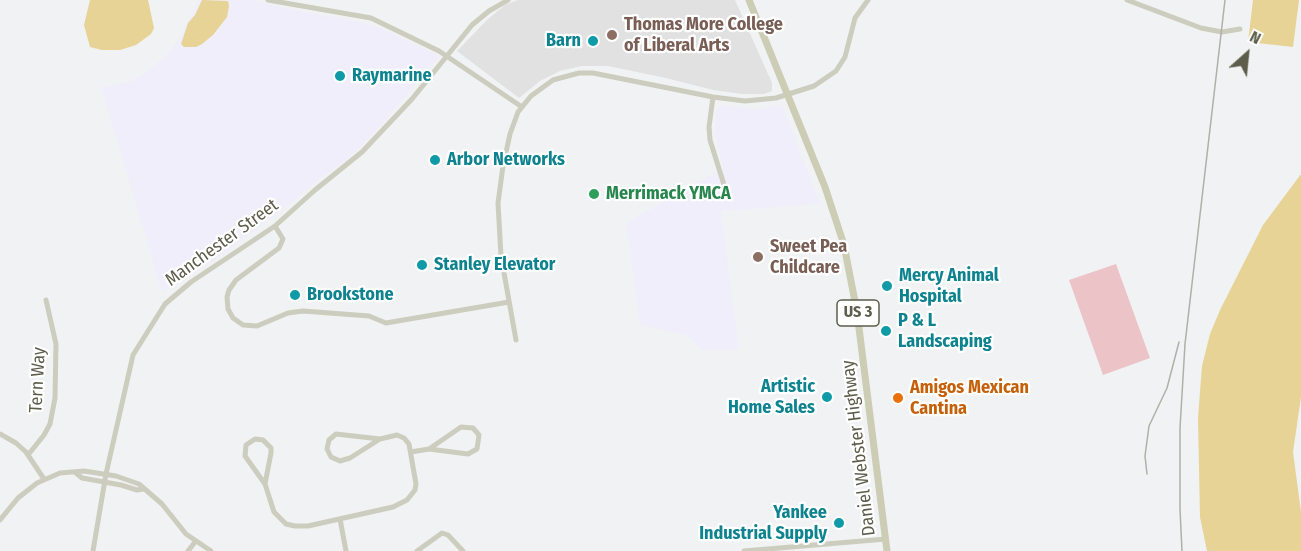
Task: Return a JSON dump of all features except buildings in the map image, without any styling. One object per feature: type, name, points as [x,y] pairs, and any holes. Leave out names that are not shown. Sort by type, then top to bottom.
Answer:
[{"type":"main road","name":"Daniel Webster Highway","points":[[749,0],[831,206],[851,275],[887,551]]},
{"type":"street","points":[[268,0],[362,15],[393,27],[447,55],[522,107]]},
{"type":"street","name":"Manchester Street","points":[[93,551],[106,474],[133,355],[158,315],[175,294],[275,226],[376,139],[472,25],[489,11],[508,0]]},
{"type":"street","points":[[516,340],[500,241],[498,203],[505,151],[515,120],[522,107],[541,87],[553,80],[579,73],[606,75],[713,98],[757,100],[788,95],[814,86],[836,71],[845,57],[855,18],[868,0]]},
{"type":"street","points":[[1127,0],[1201,28],[1222,32],[1240,30]]},
{"type":"street","points":[[1147,7],[1149,0]]},
{"type":"street","points":[[713,98],[709,127],[710,140],[725,188]]},
{"type":"street","points":[[275,226],[283,239],[279,248],[236,280],[229,290],[228,309],[233,318],[243,325],[257,326],[288,313],[303,311],[369,316],[386,323],[509,302]]},
{"type":"street","name":"Tern Way","points":[[28,455],[50,424],[54,404],[56,344],[46,300]]},
{"type":"street","points":[[411,452],[429,449],[468,454],[477,449],[479,435],[473,428],[462,427],[429,449]]},
{"type":"street","points":[[0,434],[16,443],[28,455],[44,479]]},
{"type":"street","points":[[265,484],[271,450],[266,441],[255,439],[246,445],[244,453],[246,459],[265,484],[274,512],[286,524],[303,527],[393,507],[407,500],[415,490],[416,484],[409,444],[404,438],[397,435],[380,439],[345,460],[336,460],[331,457],[327,448],[329,440],[336,434],[380,439]]},
{"type":"street","points":[[0,520],[18,498],[44,479],[60,473],[84,471],[106,474],[133,481],[144,489],[158,500],[195,542],[211,551]]},
{"type":"street","points":[[76,473],[82,478],[137,490],[144,489]]},
{"type":"street","points":[[340,519],[346,551]]},
{"type":"street","points":[[417,551],[442,533],[448,535],[463,551]]},
{"type":"street","points":[[744,551],[886,540]]},
{"type":"street","points":[[188,551],[195,542]]},
{"type":"shaded area","points":[[90,0],[148,0],[154,28],[151,34],[136,45],[120,50],[90,47],[84,25]]},
{"type":"shaded area","points":[[199,0],[251,0],[361,22],[380,28],[440,56],[374,133],[345,162],[320,178],[221,256],[162,292],[101,87],[129,82],[164,58],[175,45]]},
{"type":"shaded area","points":[[202,0],[228,1],[227,17],[213,35],[202,44],[196,47],[184,47],[181,44],[188,23],[195,15]]},
{"type":"shaded area","name":"Thomas More College of Liberal Arts","points":[[518,0],[735,0],[772,83],[772,91],[764,94],[742,94],[713,90],[608,66],[581,66],[560,71],[540,81],[519,98],[457,51],[488,19],[505,5]]},
{"type":"shaded area","points":[[1253,0],[1299,0],[1293,47],[1248,42]]},
{"type":"shaded area","points":[[723,105],[753,109],[782,105],[820,204],[721,211],[739,350],[703,350],[686,335],[640,325],[626,223],[723,168],[715,133],[716,111]]},
{"type":"shaded area","points":[[1301,174],[1301,397],[1293,452],[1301,512],[1301,551],[1207,551],[1200,517],[1198,418],[1202,366],[1210,334],[1220,310],[1263,225]]},
{"type":"shaded area","points":[[1116,264],[1150,358],[1103,375],[1069,280]]},
{"type":"railway","points":[[1182,551],[1180,428],[1185,344],[1225,0]]},
{"type":"railway","points":[[1147,474],[1145,456],[1149,426],[1167,388],[1179,342]]},
{"type":"place","name":"Thomas More College of Liberal Arts","points":[[612,35]]},
{"type":"place","name":"Barn","points":[[593,41]]},
{"type":"place","name":"Raymarine","points":[[340,76]]},
{"type":"place","name":"Arbor Networks","points":[[435,160]]},
{"type":"place","name":"Merrimack YMCA","points":[[594,194]]},
{"type":"place","name":"Sweet Pea Childcare","points":[[758,257]]},
{"type":"place","name":"Stanley Elevator","points":[[422,265]]},
{"type":"place","name":"Mercy Animal Hospital","points":[[887,286]]},
{"type":"place","name":"Brookstone","points":[[295,295]]},
{"type":"place","name":"P & L Landscaping","points":[[886,331]]},
{"type":"place","name":"Artistic Home Sales","points":[[827,397]]},
{"type":"place","name":"Amigos Mexican Cantina","points":[[898,398]]},
{"type":"place","name":"Yankee Industrial Supply","points":[[839,523]]}]
